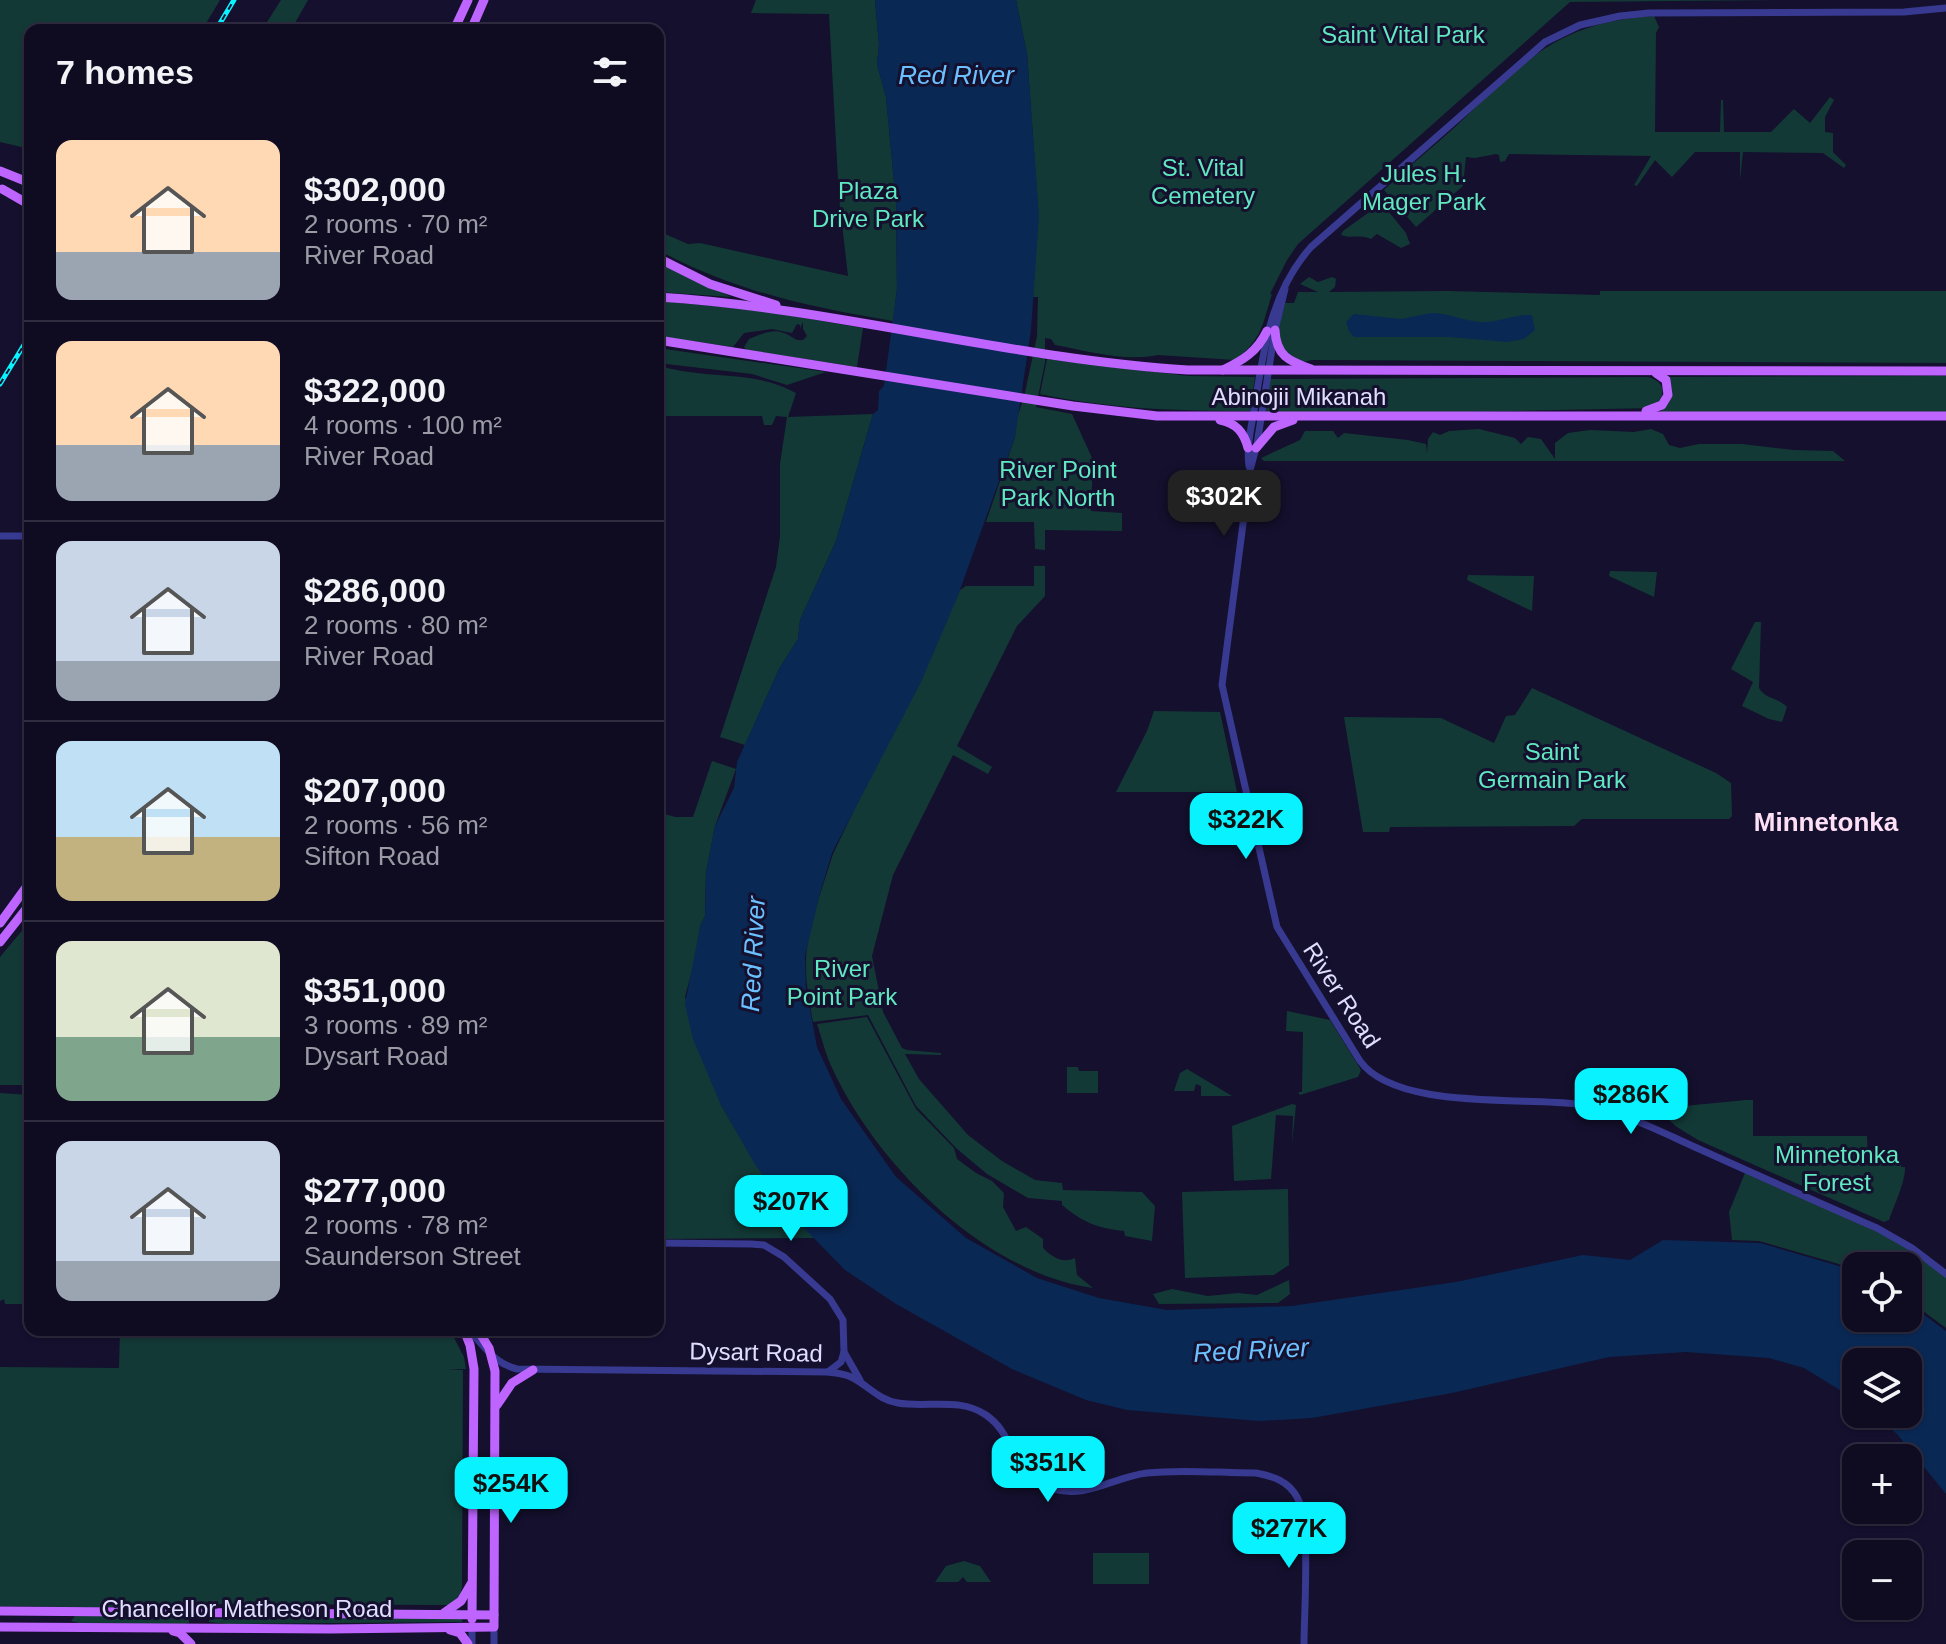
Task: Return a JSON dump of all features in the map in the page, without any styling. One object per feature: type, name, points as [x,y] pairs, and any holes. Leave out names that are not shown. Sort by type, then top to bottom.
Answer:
[{"type":"main road","points":[[457,24],[468,0]]},
{"type":"main road","points":[[474,24],[484,0]]},
{"type":"main road","points":[[0,171],[24,181]]},
{"type":"main road","points":[[1,188],[24,199]]},
{"type":"main road","points":[[664,261],[728,290],[830,318]]},
{"type":"main road","name":"Abinojii Mikanah","points":[[664,298],[750,306],[1080,359],[1220,372],[1946,371]]},
{"type":"main road","points":[[1220,372],[1250,355],[1271,331]]},
{"type":"main road","points":[[1271,331],[1283,356],[1318,372]]},
{"type":"main road","name":"Abinojii Mikanah","points":[[664,340],[1134,414],[1201,417],[1946,416]]},
{"type":"main road","points":[[1567,416],[1657,409],[1666,399],[1668,385],[1664,377],[1651,371]]},
{"type":"main road","points":[[1201,417],[1232,423],[1252,448],[1274,427],[1309,416]]},
{"type":"main road","points":[[0,923],[24,890]]},
{"type":"main road","points":[[0,942],[24,912]]},
{"type":"main road","points":[[467,1336],[474,1363],[472,1627]]},
{"type":"main road","points":[[481,1336],[495,1371],[494,1627]]},
{"type":"main road","points":[[496,1408],[512,1383],[533,1370]]},
{"type":"main road","points":[[443,1614],[461,1601],[473,1581]]},
{"type":"main road","name":"Chancellor Matheson Road","points":[[0,1611],[494,1615]]},
{"type":"main road","name":"Chancellor Matheson Road","points":[[0,1627],[494,1627]]},
{"type":"main road","points":[[162,1627],[180,1633],[191,1644]]},
{"type":"main road","points":[[443,1627],[460,1633],[470,1644]]},
{"type":"street","name":"River Road","points":[[1946,8],[1904,12],[1649,13],[1580,25],[1545,42],[1521,61],[1311,247],[1285,289],[1271,331],[1221,672],[1277,927],[1364,1066],[1389,1084],[1423,1092],[1476,1101],[1562,1103],[1607,1111],[1877,1228],[1912,1248],[1946,1274]]},
{"type":"street","points":[[0,536],[24,536]]},
{"type":"street","points":[[664,1243],[751,1244],[773,1250],[841,1312],[844,1352],[863,1385]]},
{"type":"street","name":"Dysart Road","points":[[472,1336],[492,1357],[509,1367],[533,1370],[827,1372],[846,1374],[877,1396],[894,1403],[974,1407],[999,1426],[1031,1479],[1054,1489],[1088,1491],[1132,1476],[1162,1472],[1270,1475],[1291,1489],[1301,1506],[1305,1525],[1304,1644]]},
{"type":"street","points":[[827,1372],[836,1367],[844,1352]]},
{"type":"street","points":[[470,1644],[472,1627]]},
{"type":"street","points":[[494,1627],[494,1644]]},
{"type":"green space","points":[[0,0],[220,0],[206,24],[24,24],[24,148],[0,142]]},
{"type":"green space","points":[[281,0],[308,0],[294,24],[266,24]]},
{"type":"green space","name":"Plaza Drive Park","points":[[756,0],[875,0],[879,45],[877,64],[886,97],[896,203],[897,289],[893,321],[772,296],[715,276],[664,253],[664,234],[688,244],[700,243],[848,276],[839,198],[829,14],[751,13]]},
{"type":"green space","points":[[1016,0],[1789,0],[1570,2],[1298,244],[1270,294],[1260,331],[1235,360],[1093,353],[1055,345],[1051,339],[1045,338],[1045,362],[1036,407],[1072,414],[1093,460],[1091,511],[1122,513],[1122,531],[1045,530],[1045,550],[1035,549],[1034,522],[986,522],[1015,437],[1037,336],[1038,297],[1033,297],[1038,207],[1027,54]]},
{"type":"green space","name":"Jules H. Mager Park","points":[[1654,16],[1659,27],[1656,33],[1655,132],[1720,132],[1723,100],[1724,132],[1771,132],[1794,109],[1810,123],[1830,97],[1834,100],[1825,117],[1825,132],[1833,133],[1833,152],[1846,165],[1844,168],[1823,153],[1743,152],[1740,180],[1740,152],[1695,152],[1672,177],[1655,160],[1637,186],[1634,185],[1651,156],[1509,154],[1505,161],[1500,162],[1496,154],[1466,157],[1463,186],[1416,227],[1384,190],[1500,84],[1542,50],[1591,27]]},
{"type":"green space","points":[[1379,205],[1384,206],[1406,233],[1410,244],[1401,248],[1377,234],[1371,239],[1341,235]]},
{"type":"green space","points":[[664,264],[731,297],[664,292]]},
{"type":"green space","points":[[1309,277],[1318,282],[1332,277],[1336,279],[1335,287],[1329,292],[1600,295],[1600,291],[1946,291],[1946,363],[1304,362],[1286,356],[1277,334],[1285,303],[1294,303],[1298,292],[1318,292],[1300,284]]},
{"type":"green space","points":[[664,302],[758,310],[863,328],[857,367],[747,350],[744,347],[749,339],[771,332],[803,340],[807,336],[803,322],[800,328],[797,324],[792,333],[772,329],[744,333],[733,347],[664,337]]},
{"type":"green space","points":[[664,349],[826,372],[787,385],[752,374],[664,364]]},
{"type":"green space","points":[[1047,359],[1189,376],[1255,377],[1250,411],[1144,408],[1040,394]]},
{"type":"green space","points":[[664,367],[756,379],[782,387],[796,393],[788,417],[873,414],[836,541],[800,620],[798,639],[779,669],[745,745],[720,737],[776,567],[780,536],[780,464],[787,417],[776,416],[772,425],[764,425],[762,416],[664,416]]},
{"type":"green space","points":[[1946,376],[1946,412],[1660,413],[1671,392],[1668,377]]},
{"type":"green space","points":[[1648,377],[1662,386],[1660,399],[1653,408],[1266,413],[1269,379]]},
{"type":"green space","points":[[1479,429],[1515,438],[1521,444],[1528,437],[1541,439],[1555,459],[1555,443],[1568,433],[1651,429],[1663,434],[1669,445],[1680,448],[1699,444],[1742,444],[1833,451],[1845,461],[1264,461],[1261,458],[1300,440],[1305,431],[1333,431],[1338,438],[1344,433],[1408,440],[1426,444],[1427,453],[1428,439],[1433,432],[1440,435],[1449,431]]},
{"type":"green space","name":"River Point Park","points":[[1034,566],[1045,566],[1045,596],[1017,626],[957,746],[992,767],[988,774],[953,755],[893,875],[872,956],[883,1012],[902,1048],[941,1055],[905,1054],[919,1079],[968,1135],[1002,1161],[1035,1180],[1062,1183],[1063,1190],[1142,1192],[1155,1206],[1152,1241],[1125,1236],[1124,1231],[1091,1224],[1062,1205],[1062,1201],[1028,1198],[987,1174],[956,1148],[916,1106],[868,1015],[813,1022],[810,1006],[806,975],[807,946],[833,854],[960,590],[966,586],[1034,586]]},
{"type":"green space","points":[[1610,571],[1657,572],[1654,597],[1609,576]]},
{"type":"green space","points":[[1468,575],[1534,576],[1532,611],[1467,580]]},
{"type":"green space","points":[[1755,622],[1761,622],[1759,688],[1787,707],[1782,722],[1742,706],[1753,682],[1731,669]]},
{"type":"green space","name":"Saint Germain Park","points":[[1532,688],[1716,773],[1731,783],[1732,816],[1729,819],[1582,819],[1574,826],[1390,827],[1389,832],[1363,832],[1344,717],[1441,718],[1494,743],[1506,716],[1515,715]]},
{"type":"green space","points":[[1154,711],[1220,712],[1237,792],[1116,792]]},
{"type":"green space","points":[[712,761],[736,769],[715,826],[706,873],[705,916],[685,997],[721,1105],[776,1197],[815,1238],[664,1239],[664,814],[693,817]]},
{"type":"green space","points":[[24,928],[24,1085],[0,1085],[0,957]]},
{"type":"green space","points":[[1287,1011],[1330,1020],[1361,1070],[1358,1077],[1300,1095],[1303,1032],[1286,1031]]},
{"type":"green space","points":[[867,1017],[916,1109],[954,1148],[957,1159],[992,1181],[1004,1193],[1003,1207],[1016,1231],[1026,1227],[1043,1239],[1043,1248],[1058,1259],[1075,1258],[1077,1275],[1093,1288],[1053,1278],[1013,1261],[975,1238],[939,1209],[877,1142],[833,1070],[817,1024]]},
{"type":"green space","points":[[1067,1067],[1078,1067],[1079,1071],[1098,1071],[1098,1093],[1067,1093]]},
{"type":"green space","points":[[1187,1069],[1232,1096],[1201,1096],[1201,1086],[1196,1084],[1194,1091],[1174,1091],[1180,1073]]},
{"type":"green space","points":[[0,1093],[24,1095],[24,1304],[5,1304],[4,1299],[0,1301]]},
{"type":"green space","name":"Minnetonka Forest","points":[[1753,1100],[1753,1136],[1867,1136],[1868,1164],[1901,1164],[1905,1167],[1902,1186],[1889,1220],[1884,1222],[1698,1140],[1672,1123],[1663,1108]]},
{"type":"green space","points":[[1296,1105],[1292,1144],[1293,1116],[1276,1115],[1271,1179],[1234,1181],[1232,1126]]},
{"type":"green space","points":[[1745,1173],[1875,1230],[1913,1252],[1842,1252],[1842,1265],[1759,1241],[1732,1240],[1729,1212]]},
{"type":"green space","points":[[1288,1189],[1289,1265],[1274,1275],[1185,1278],[1182,1192]]},
{"type":"green space","points":[[1922,1259],[1946,1277],[1946,1328],[1922,1310]]},
{"type":"green space","points":[[1289,1280],[1290,1294],[1278,1303],[1159,1304],[1153,1294],[1172,1289],[1208,1296],[1257,1295]]},
{"type":"green space","points":[[120,1336],[453,1336],[464,1357],[466,1369],[447,1369],[463,1370],[460,1595],[450,1605],[210,1604],[210,1609],[0,1606],[0,1367],[119,1368]]},
{"type":"green space","points":[[1093,1553],[1149,1553],[1149,1584],[1093,1584]]},
{"type":"green space","points":[[964,1561],[980,1566],[991,1582],[967,1582],[963,1577],[958,1582],[935,1582],[946,1566]]},
{"type":"green space","points":[[75,1616],[182,1616],[189,1619],[189,1623],[79,1623],[71,1621]]},
{"type":"green space","points":[[463,1617],[462,1622],[209,1622],[209,1619]]},
{"type":"water","name":"Red River","points":[[875,0],[1016,0],[1027,54],[1039,216],[1031,330],[1015,437],[957,598],[921,682],[832,853],[805,956],[806,988],[817,1047],[841,1099],[896,1177],[966,1238],[1037,1278],[1099,1298],[1167,1310],[1291,1306],[1456,1282],[1583,1255],[1630,1260],[1663,1240],[1760,1243],[1842,1267],[1842,1332],[1922,1332],[1922,1313],[1946,1331],[1946,1494],[1922,1465],[1922,1444],[1905,1444],[1890,1428],[1922,1428],[1922,1348],[1842,1348],[1842,1391],[1804,1368],[1769,1358],[1686,1352],[1609,1357],[1452,1393],[1312,1418],[1259,1421],[1127,1410],[1086,1400],[1012,1369],[896,1304],[845,1270],[804,1228],[803,1223],[798,1222],[785,1208],[721,1105],[693,1039],[685,1004],[700,927],[705,916],[706,872],[715,826],[734,788],[737,762],[779,669],[798,639],[800,620],[836,541],[873,414],[878,410],[879,391],[884,386],[897,289],[896,203],[886,97],[877,65],[879,45]]},
{"type":"water","points":[[1431,313],[1481,322],[1532,315],[1535,330],[1524,339],[1507,342],[1448,337],[1354,337],[1346,322],[1354,314],[1401,319]]},
{"type":"railway","points":[[220,24],[234,0]]},
{"type":"railway","points":[[0,384],[24,345]]},
{"type":"district","name":"Minnetonka","points":[[1826,822]]},
{"type":"park label","name":"Saint Vital Park","points":[[1403,34]]},
{"type":"park label","name":"St. Vital Cemetery","points":[[1203,181]]},
{"type":"park label","name":"River Point Park North","points":[[1058,483]]}]
